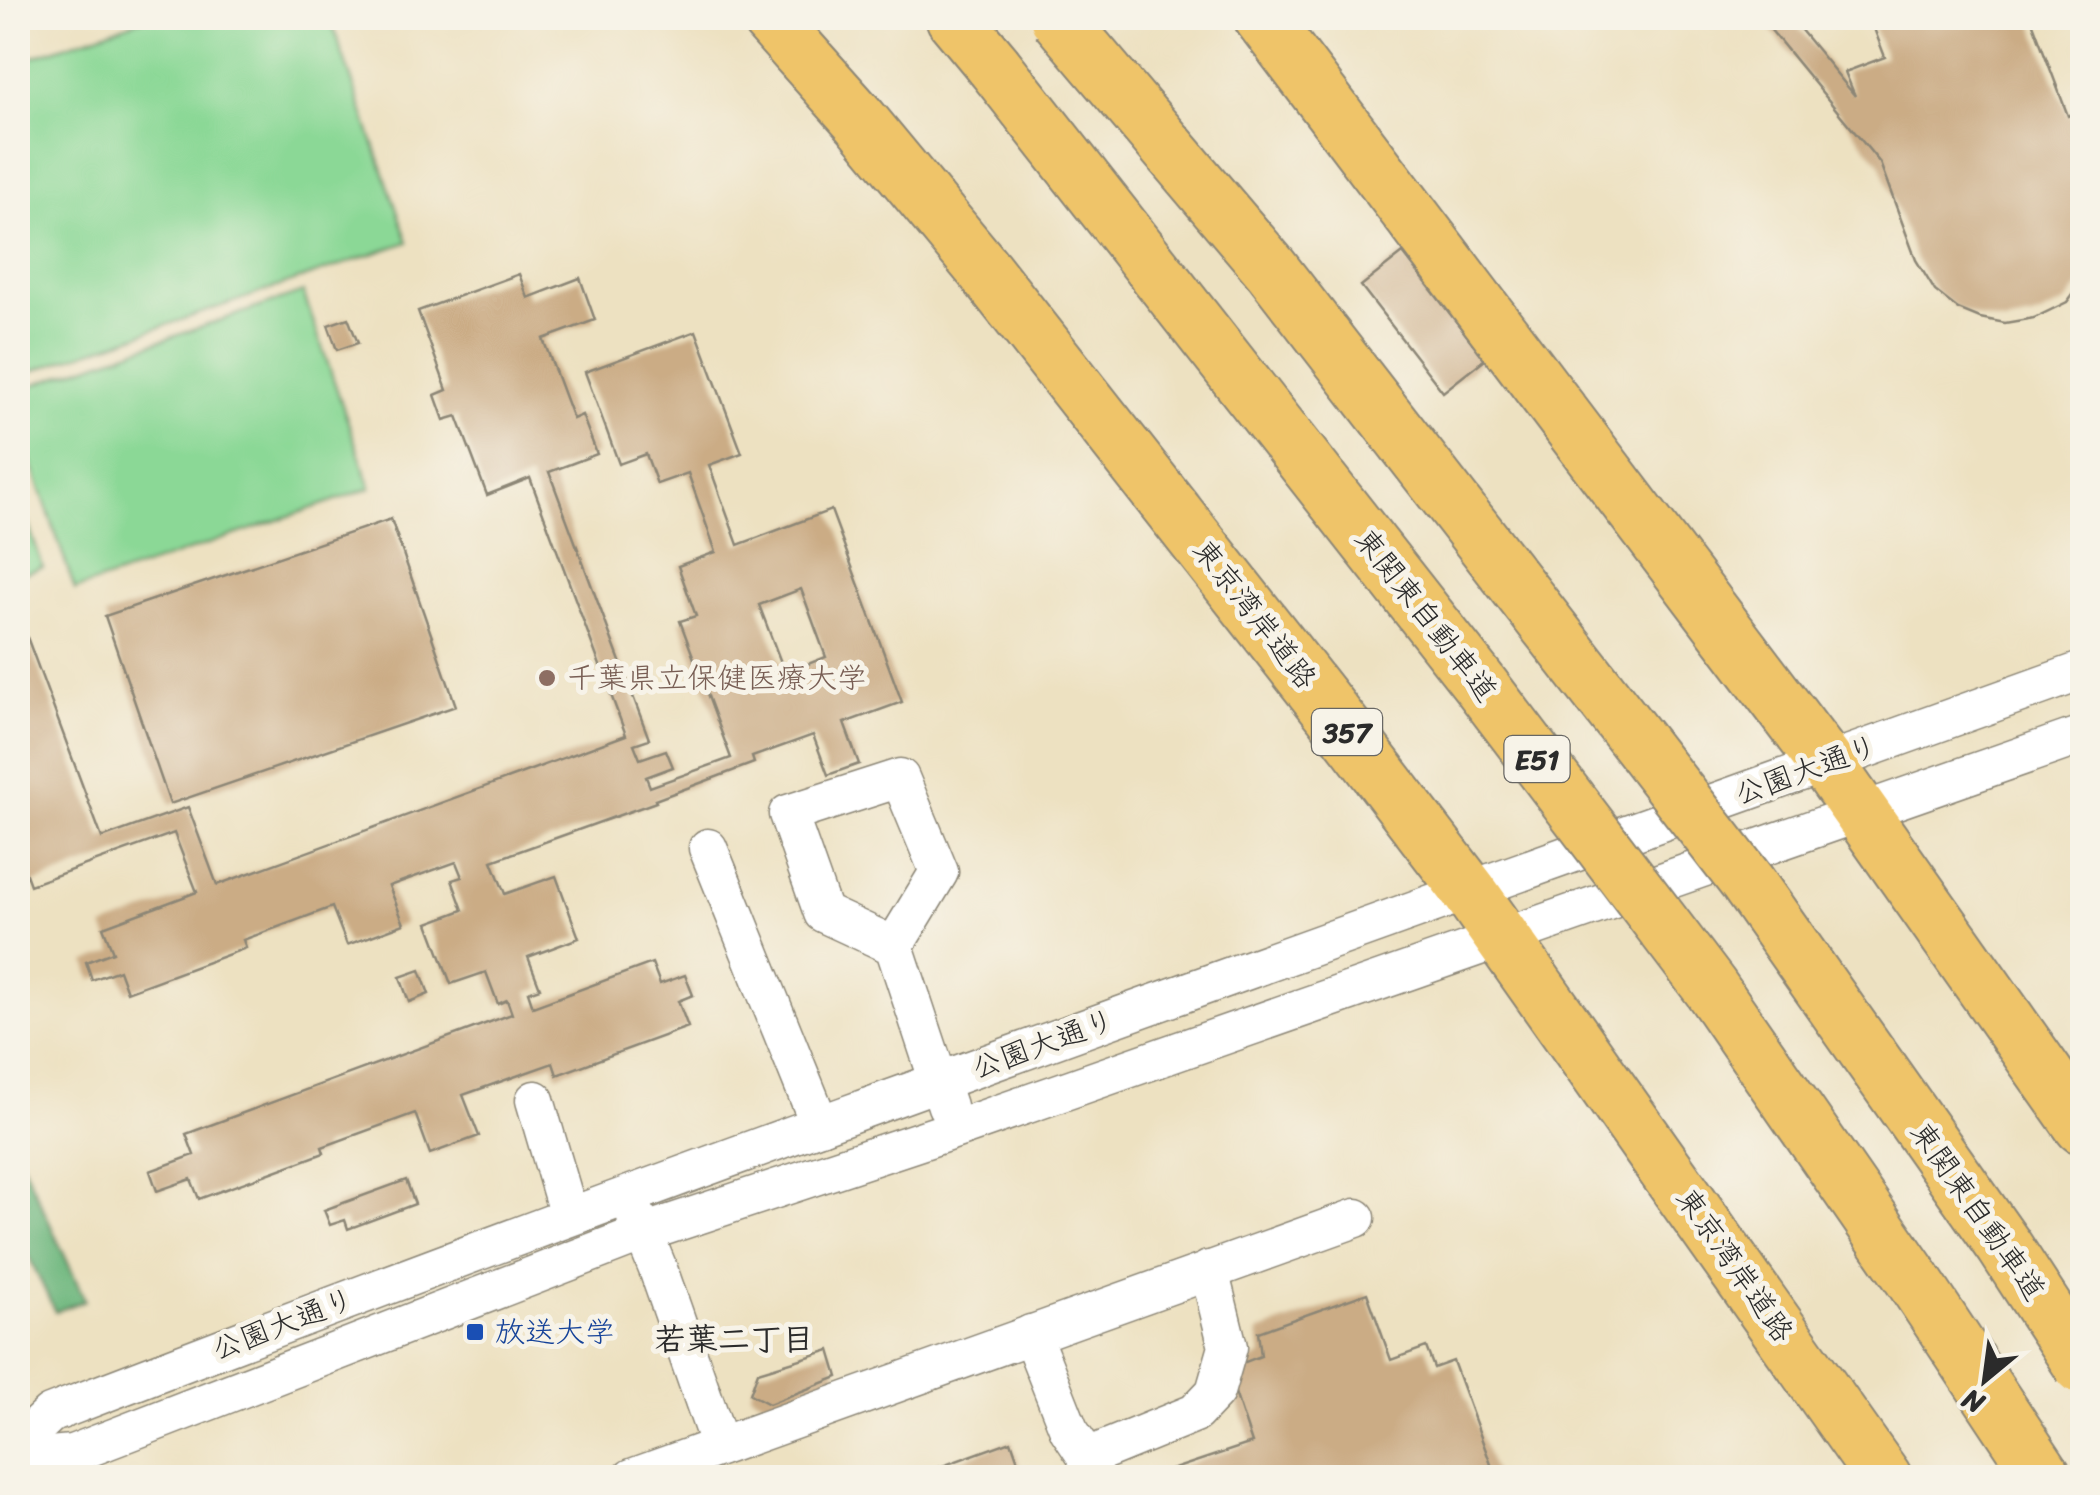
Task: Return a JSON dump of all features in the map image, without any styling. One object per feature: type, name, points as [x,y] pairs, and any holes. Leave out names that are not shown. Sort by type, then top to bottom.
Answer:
[{"type":"highway","name":"東京湾岸道路","points":[[769,18],[985,271],[1469,891],[1884,1478]]},
{"type":"highway","name":"東関東自動車道","points":[[954,18],[1480,683],[1710,987],[1901,1262],[2044,1478]]},
{"type":"highway","name":"東関東自動車道","points":[[1058,18],[1270,269],[1748,882],[2004,1246],[2082,1366]]},
{"type":"highway","points":[[1262,18],[1826,763],[2082,1126]]},
{"type":"street","name":"公園大通り","points":[[18,1444],[50,1414],[368,1291],[938,1081],[2082,670]]},
{"type":"street","name":"公園大通り","points":[[18,1459],[72,1454],[643,1233],[956,1129],[2082,736]]},
{"type":"street","points":[[894,946],[938,872],[900,778],[788,814],[823,913],[894,946],[956,1129]]},
{"type":"street","points":[[708,848],[820,1125]]},
{"type":"street","points":[[536,1100],[570,1216]]},
{"type":"street","points":[[627,1195],[658,1269],[720,1446]]},
{"type":"street","points":[[632,1478],[1356,1218]]},
{"type":"street","points":[[1031,1334],[1070,1430],[1090,1467],[1195,1413],[1216,1392],[1228,1347],[1209,1270]]},
{"type":"green space","points":[[146,18],[330,18],[408,242],[18,376],[18,62]]},
{"type":"green space","points":[[303,292],[371,488],[75,590],[18,424],[18,390]]},
{"type":"green space","points":[[18,495],[43,567],[18,575]]},
{"type":"green space","points":[[18,1154],[85,1300],[55,1312],[18,1233]]},
{"type":"building","points":[[1761,18],[1791,18],[1855,96],[1845,72],[1885,57],[1870,18],[2031,18],[2068,116],[2082,111],[2082,282],[2067,302],[2034,318],[2005,323],[1958,309],[1935,291],[1916,260],[1880,163]]},
{"type":"building","points":[[1403,253],[1485,359],[1443,392],[1361,286]]},
{"type":"building","points":[[519,274],[528,298],[580,278],[595,320],[543,339],[573,419],[582,415],[597,454],[549,472],[649,739],[634,744],[640,759],[666,750],[673,767],[646,777],[650,787],[731,758],[680,621],[696,616],[678,566],[716,552],[688,473],[657,484],[646,454],[619,464],[585,372],[696,331],[742,453],[709,465],[738,545],[831,510],[902,702],[844,723],[859,764],[828,775],[813,735],[752,757],[754,763],[656,802],[492,861],[505,894],[556,876],[579,938],[528,957],[540,988],[528,992],[533,1007],[652,963],[660,984],[685,975],[693,995],[678,1001],[688,1027],[557,1075],[553,1063],[463,1095],[479,1136],[430,1154],[415,1113],[322,1147],[324,1153],[199,1199],[191,1179],[157,1191],[150,1171],[194,1155],[186,1134],[512,1014],[507,1000],[498,1004],[486,972],[451,984],[428,923],[463,910],[452,880],[462,877],[456,862],[389,886],[404,924],[347,945],[332,907],[243,940],[246,948],[127,992],[119,970],[92,980],[86,962],[113,952],[103,927],[197,892],[174,833],[30,885],[23,866],[18,868],[18,640],[27,637],[102,838],[188,807],[217,885],[626,735],[530,478],[487,495],[457,416],[444,420],[435,395],[447,390],[418,311]],"holes":[[[801,589],[826,657],[785,673],[759,605]]]},
{"type":"building","points":[[348,318],[358,343],[337,350],[328,325]]},
{"type":"building","points":[[391,519],[456,706],[170,804],[105,616]]},
{"type":"building","points":[[420,970],[429,994],[409,1002],[400,977]]},
{"type":"building","points":[[406,1180],[415,1204],[348,1229],[345,1220],[330,1225],[324,1210]]},
{"type":"building","points":[[1367,1293],[1391,1360],[1426,1347],[1434,1368],[1453,1361],[1496,1478],[1147,1478],[1252,1443],[1227,1369],[1261,1356],[1258,1332]]},
{"type":"building","points":[[830,1350],[838,1377],[769,1404],[750,1394],[758,1372]]},
{"type":"building","points":[[1011,1441],[1024,1478],[912,1477]]},
{"type":"place","name":"千葉県立保健医療大学","points":[[547,678]]},
{"type":"place","name":"放送大学","points":[[475,1332]]},
{"type":"district","name":"若葉二丁目","points":[[734,1339]]}]
